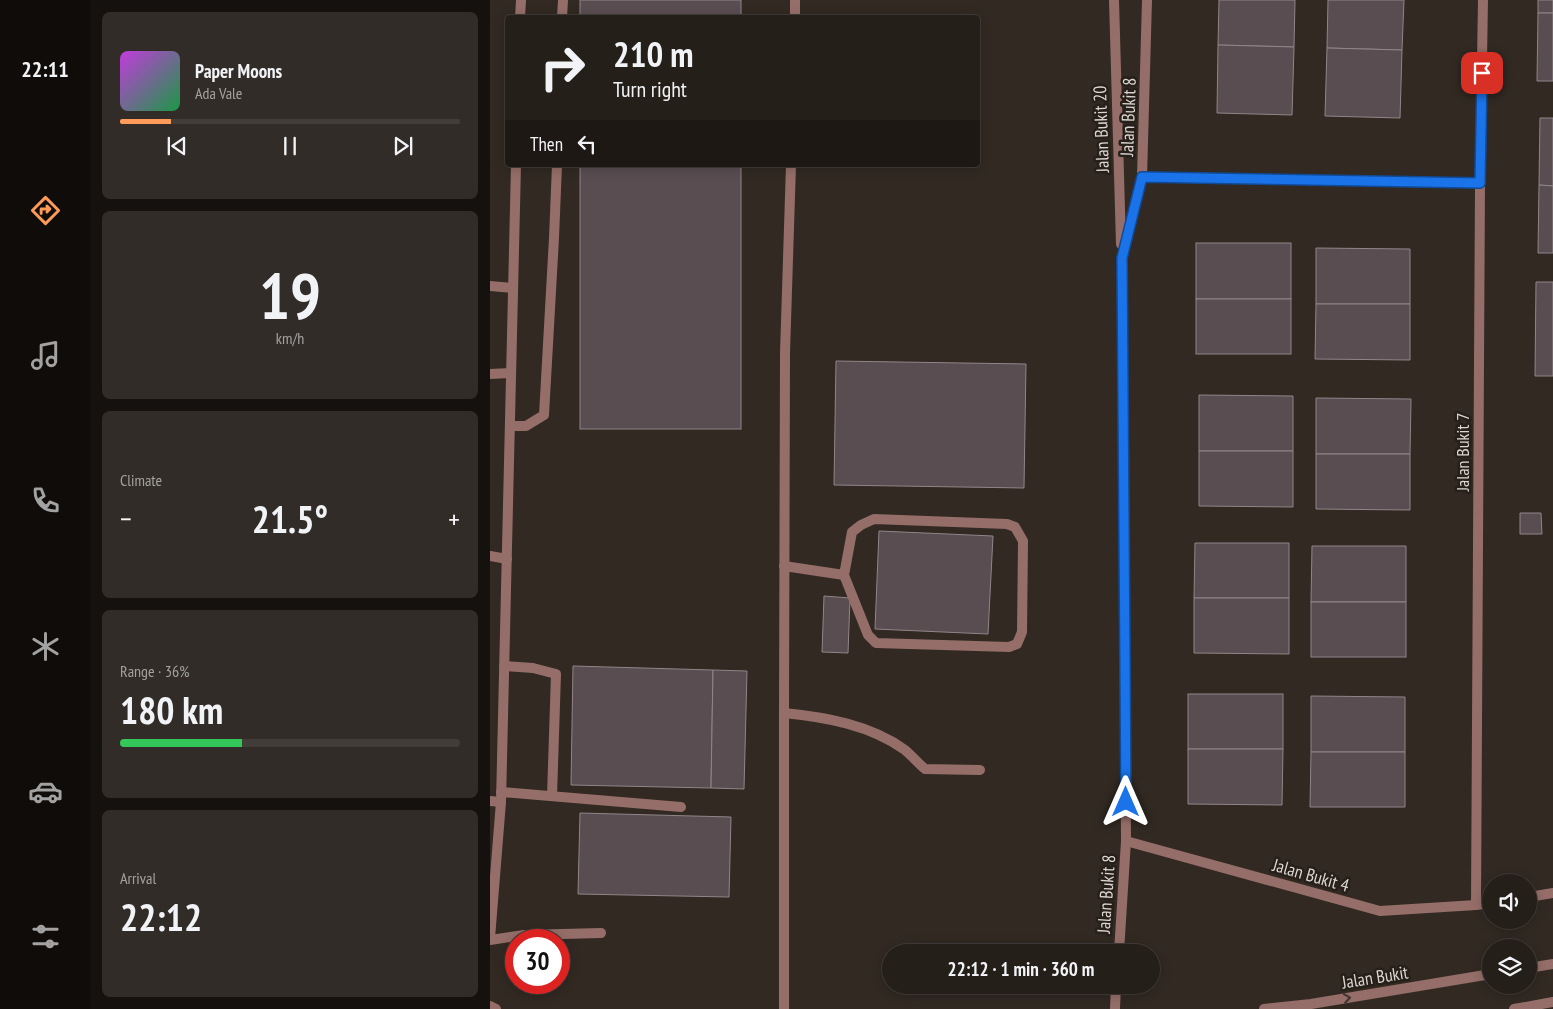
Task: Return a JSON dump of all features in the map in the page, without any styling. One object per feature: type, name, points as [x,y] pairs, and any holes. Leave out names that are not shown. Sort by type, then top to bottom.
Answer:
[{"type":"street","points":[[520,0],[520,15]]},
{"type":"street","points":[[562,15],[563,0]]},
{"type":"street","points":[[795,0],[795,15]]},
{"type":"street","name":"Jalan Bukit 20","points":[[1114,0],[1122,258]]},
{"type":"street","name":"Jalan Bukit 8","points":[[1120,944],[1126,841],[1122,258],[1142,177],[1147,0]]},
{"type":"street","name":"Jalan Bukit 7","points":[[1476,905],[1480,183],[1483,0]]},
{"type":"street","points":[[516,167],[504,666],[490,939],[524,935],[601,934]]},
{"type":"street","points":[[510,426],[526,426],[544,415],[557,167]]},
{"type":"street","points":[[784,1009],[785,353],[791,167]]},
{"type":"street","points":[[1142,177],[1480,183]]},
{"type":"street","points":[[490,286],[513,288]]},
{"type":"street","points":[[490,374],[511,373]]},
{"type":"street","points":[[874,519],[1007,524],[1015,527],[1023,540],[1022,632],[1017,644],[1009,647],[876,643],[868,635],[844,575],[852,532],[874,519]]},
{"type":"street","points":[[490,556],[507,559]]},
{"type":"street","points":[[784,566],[844,575]]},
{"type":"street","points":[[504,666],[533,668],[556,674],[552,796]]},
{"type":"street","points":[[784,713],[815,716],[873,731],[905,750],[925,769],[980,770]]},
{"type":"street","points":[[497,799],[552,796],[681,806]]},
{"type":"street","name":"Jalan Bukit 4","points":[[1126,841],[1380,911],[1482,904]]},
{"type":"street","points":[[1537,896],[1553,893]]},
{"type":"street","points":[[1537,967],[1553,964]]},
{"type":"street","name":"Jalan Bukit","points":[[1264,1009],[1311,1004],[1482,976]]},
{"type":"street","points":[[1115,1009],[1116,994]]},
{"type":"street","points":[[1514,1009],[1553,1002]]},
{"type":"street","points":[[490,1006],[496,1009]]},
{"type":"building","points":[[580,0],[741,0],[741,15],[580,15]]},
{"type":"building","points":[[1219,0],[1295,0],[1294,47],[1218,45]]},
{"type":"building","points":[[1328,0],[1404,0],[1402,50],[1327,48]]},
{"type":"building","points":[[1538,0],[1553,0],[1553,13],[1538,13]]},
{"type":"building","points":[[1538,13],[1553,13],[1553,81],[1537,81]]},
{"type":"building","points":[[1218,45],[1294,47],[1292,115],[1217,113]]},
{"type":"building","points":[[1327,48],[1402,50],[1400,118],[1325,116]]},
{"type":"building","points":[[1540,118],[1553,118],[1553,186],[1539,185]]},
{"type":"building","points":[[580,167],[741,167],[741,429],[580,429]]},
{"type":"building","points":[[1539,185],[1553,186],[1553,253],[1538,253]]},
{"type":"building","points":[[1196,243],[1291,243],[1291,299],[1196,299]]},
{"type":"building","points":[[1316,248],[1410,249],[1410,304],[1316,304]]},
{"type":"building","points":[[1536,282],[1553,282],[1553,376],[1535,376]]},
{"type":"building","points":[[1196,299],[1291,299],[1291,354],[1196,354]]},
{"type":"building","points":[[1316,304],[1410,304],[1410,360],[1315,359]]},
{"type":"building","points":[[836,361],[1026,364],[1024,488],[834,485]]},
{"type":"building","points":[[1199,395],[1293,396],[1293,451],[1199,451]]},
{"type":"building","points":[[1316,398],[1411,399],[1410,454],[1316,454]]},
{"type":"building","points":[[1199,451],[1293,451],[1293,507],[1199,506]]},
{"type":"building","points":[[1316,454],[1410,454],[1410,510],[1316,509]]},
{"type":"building","points":[[1520,513],[1541,513],[1542,534],[1520,534]]},
{"type":"building","points":[[879,531],[993,536],[988,634],[875,629]]},
{"type":"building","points":[[1195,543],[1289,543],[1289,598],[1194,598]]},
{"type":"building","points":[[1312,546],[1406,546],[1406,602],[1311,602]]},
{"type":"building","points":[[824,596],[850,598],[848,653],[822,652]]},
{"type":"building","points":[[1194,598],[1289,598],[1289,654],[1194,653]]},
{"type":"building","points":[[1311,602],[1406,602],[1406,657],[1311,657]]},
{"type":"building","points":[[573,666],[713,670],[711,788],[571,785]]},
{"type":"building","points":[[713,670],[747,671],[744,789],[711,788]]},
{"type":"building","points":[[1188,694],[1283,694],[1283,749],[1188,749]]},
{"type":"building","points":[[1311,696],[1405,697],[1405,752],[1311,752]]},
{"type":"building","points":[[1188,749],[1283,749],[1282,805],[1188,804]]},
{"type":"building","points":[[1311,752],[1405,752],[1405,807],[1310,807]]},
{"type":"building","points":[[580,813],[731,817],[729,897],[578,894]]},
{"type":"route","points":[[1126,802],[1122,258],[1142,177],[1480,183],[1482,73]]}]
